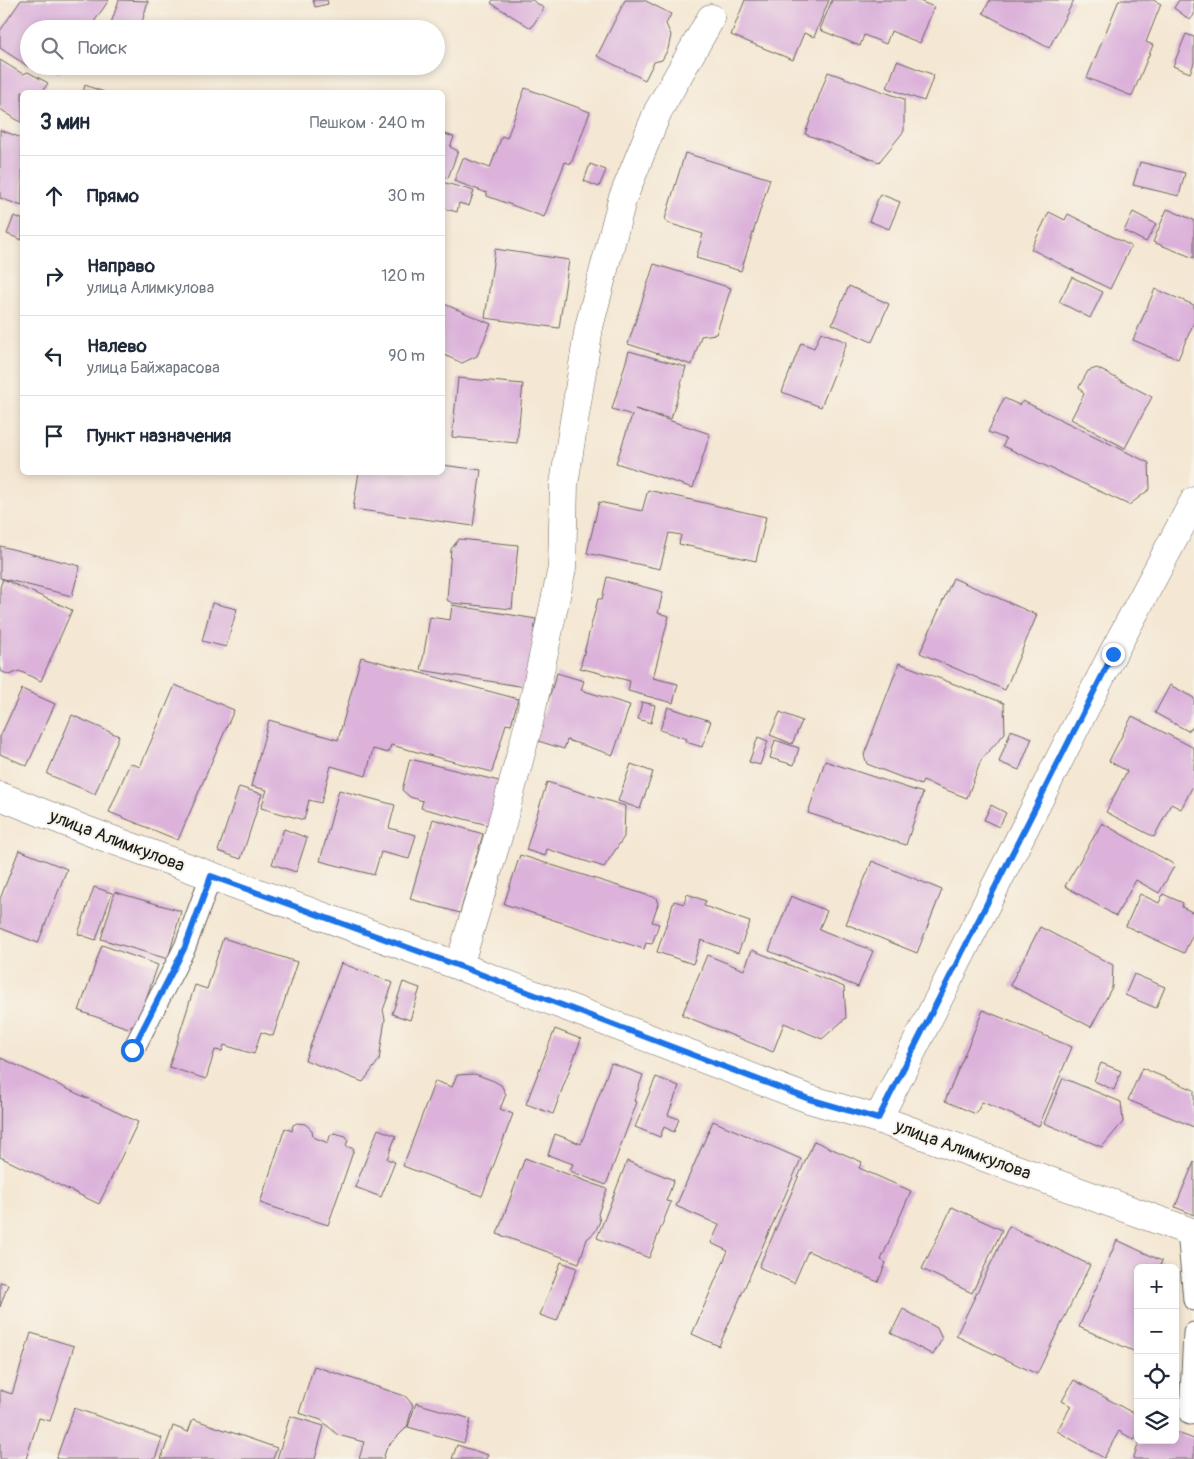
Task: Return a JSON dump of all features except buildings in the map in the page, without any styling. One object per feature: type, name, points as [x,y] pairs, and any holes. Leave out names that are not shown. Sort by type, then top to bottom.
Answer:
[{"type":"street","points":[[459,966],[501,827],[528,727],[562,568],[564,484],[589,327],[622,200],[658,111],[711,18]]},
{"type":"street","points":[[878,1119],[1109,662],[1194,501]]},
{"type":"street","name":"улица Алимкулова","points":[[0,796],[88,831],[459,966],[809,1099],[878,1119],[1191,1232]]},
{"type":"lane","points":[[132,1050],[185,947],[211,876]]},
{"type":"lane","points":[[1191,1232],[1194,1300]]},
{"type":"lane","points":[[1190,1414],[1194,1333]]},
{"type":"route","points":[[132,1050],[185,947],[211,876],[459,966],[809,1099],[878,1119],[1113,654]]}]
